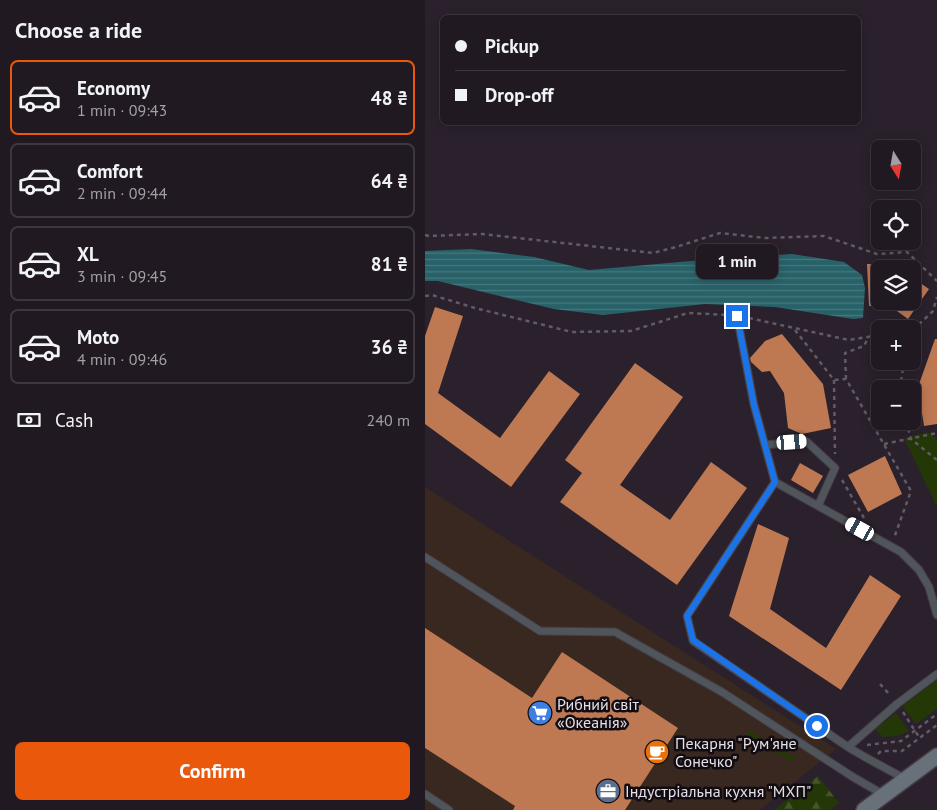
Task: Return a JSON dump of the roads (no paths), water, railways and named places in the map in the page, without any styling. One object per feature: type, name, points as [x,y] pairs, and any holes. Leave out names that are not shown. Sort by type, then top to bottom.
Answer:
[{"type":"main road","points":[[864,810],[937,756]]},
{"type":"lane","points":[[737,316],[754,405],[775,482],[901,552],[919,570],[929,587],[937,615]]},
{"type":"lane","points":[[765,445],[806,442],[835,468],[818,506]]},
{"type":"lane","points":[[775,482],[687,616],[693,640],[848,747],[905,779]]},
{"type":"lane","points":[[425,557],[540,630],[615,632],[723,692],[853,777],[884,795]]},
{"type":"lane","points":[[848,747],[897,704],[937,674]]},
{"type":"lane","points":[[425,794],[449,810]]},
{"type":"water","points":[[471,249],[534,257],[589,270],[792,254],[844,262],[862,275],[865,288],[863,318],[853,319],[775,307],[705,304],[603,315],[554,309],[438,281],[425,281],[425,251]]},
{"type":"place","name":"Рибний світ «Океанія»","points":[[540,713]]},
{"type":"place","name":"Пекарня \"Рум'яне Сонечко\"","points":[[657,752]]},
{"type":"place","name":"Індустріальна кухня \"МХП\"","points":[[608,791]]}]
